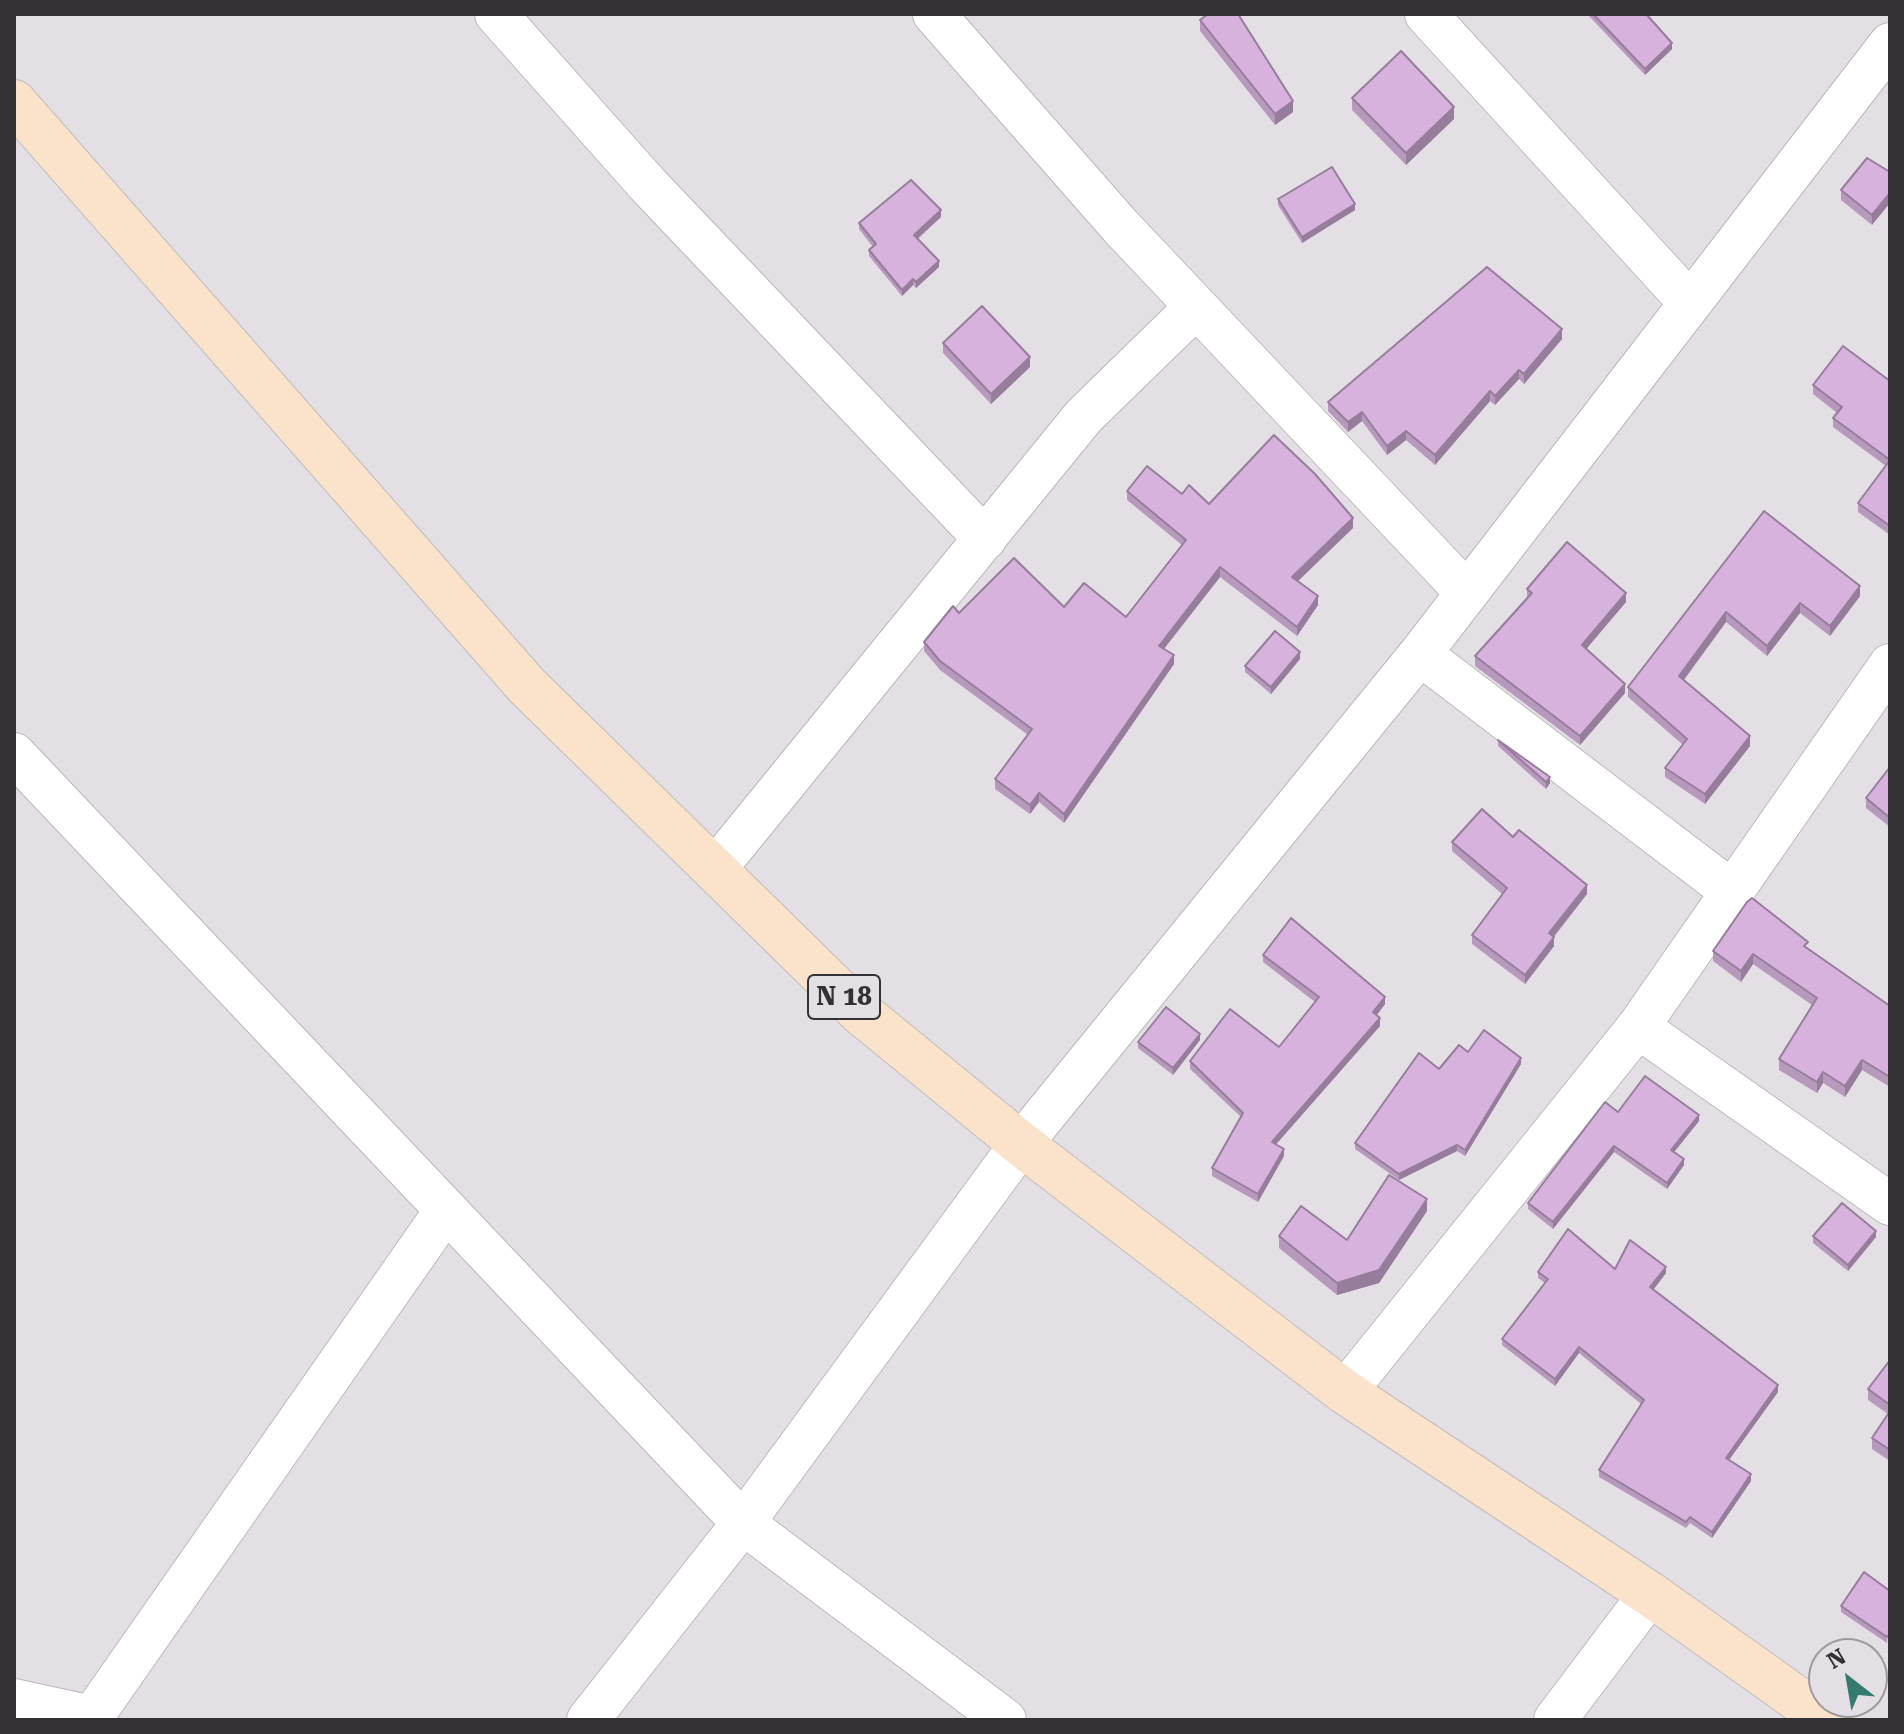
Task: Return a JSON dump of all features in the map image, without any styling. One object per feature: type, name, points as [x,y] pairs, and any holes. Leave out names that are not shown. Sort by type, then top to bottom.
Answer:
[{"type":"main road","name":"N 18","points":[[14,102],[527,686],[861,1013],[1021,1144],[1345,1392],[1650,1594],[1827,1720]]},
{"type":"street","points":[[496,14],[649,186],[985,539]]},
{"type":"street","points":[[934,14],[1121,227],[1467,593]]},
{"type":"street","points":[[1426,14],[1690,303]]},
{"type":"street","points":[[588,1720],[743,1523],[1021,1144],[1420,654],[1890,44]]},
{"type":"street","points":[[715,869],[1084,416],[1196,307]]},
{"type":"street","points":[[1420,654],[1734,893]]},
{"type":"street","points":[[1345,1392],[1638,1027],[1890,665]]},
{"type":"street","points":[[14,754],[743,1523],[1005,1720]]},
{"type":"street","points":[[1638,1027],[1890,1204]]},
{"type":"street","points":[[14,1700],[92,1717],[446,1210]]},
{"type":"street","points":[[1555,1720],[1650,1594]]},
{"type":"building","points":[[1208,14],[1238,14],[1293,101],[1275,114],[1200,20]]},
{"type":"building","points":[[1593,14],[1646,14],[1672,43],[1645,69]]},
{"type":"building","points":[[1401,51],[1454,107],[1406,153],[1352,98]]},
{"type":"building","points":[[1867,158],[1890,172],[1890,193],[1872,215],[1841,190]]},
{"type":"building","points":[[1332,167],[1355,204],[1302,237],[1278,199]]},
{"type":"building","points":[[911,180],[941,210],[914,235],[939,261],[902,290],[869,250],[876,244],[859,223]]},
{"type":"building","points":[[1487,267],[1562,329],[1524,374],[1519,370],[1495,396],[1490,391],[1435,455],[1406,431],[1387,446],[1362,412],[1348,422],[1328,402]]},
{"type":"building","points":[[982,306],[1030,357],[991,394],[943,343]]},
{"type":"building","points":[[1843,346],[1890,381],[1890,460],[1833,418],[1842,407],[1813,385]]},
{"type":"building","points":[[1274,435],[1315,474],[1353,518],[1292,577],[1318,596],[1297,627],[1220,567],[1159,646],[1174,655],[1064,814],[1039,793],[1030,805],[995,779],[1032,729],[940,661],[924,642],[953,606],[959,613],[1014,558],[1064,607],[1084,583],[1126,617],[1186,540],[1127,491],[1147,466],[1182,494],[1189,485],[1209,504]]},
{"type":"building","points":[[1890,460],[1890,526],[1858,503]]},
{"type":"building","points":[[1764,511],[1860,586],[1830,626],[1800,603],[1767,646],[1726,612],[1679,676],[1750,736],[1705,794],[1665,768],[1687,739],[1628,687]]},
{"type":"building","points":[[1567,542],[1626,593],[1582,645],[1625,684],[1580,736],[1475,656],[1532,593],[1527,589]]},
{"type":"building","points":[[1275,631],[1300,652],[1271,687],[1245,666]]},
{"type":"building","points":[[1498,740],[1550,777],[1546,782]]},
{"type":"building","points":[[1890,767],[1890,818],[1866,798]]},
{"type":"building","points":[[1482,809],[1513,837],[1519,830],[1587,885],[1549,933],[1554,937],[1525,975],[1472,935],[1507,888],[1452,842]]},
{"type":"building","points":[[1752,898],[1808,942],[1804,946],[1890,1006],[1890,1077],[1862,1060],[1845,1086],[1823,1072],[1817,1082],[1779,1059],[1817,998],[1753,954],[1741,971],[1713,951]]},
{"type":"building","points":[[1291,918],[1385,997],[1373,1012],[1380,1018],[1272,1142],[1284,1149],[1258,1194],[1212,1168],[1243,1113],[1190,1061],[1230,1009],[1279,1047],[1319,997],[1263,955]]},
{"type":"building","points":[[1166,1007],[1200,1034],[1173,1068],[1138,1042]]},
{"type":"building","points":[[1484,1030],[1521,1058],[1465,1150],[1457,1145],[1399,1174],[1355,1143],[1419,1053],[1439,1069],[1459,1045],[1468,1052]]},
{"type":"building","points":[[1645,1076],[1699,1115],[1671,1150],[1684,1159],[1667,1183],[1614,1146],[1553,1222],[1528,1203],[1605,1102],[1618,1112]]},
{"type":"building","points":[[1389,1175],[1427,1199],[1379,1270],[1337,1283],[1279,1236],[1301,1206],[1347,1240]]},
{"type":"building","points":[[1842,1203],[1876,1231],[1848,1265],[1813,1236]]},
{"type":"building","points":[[1568,1229],[1615,1269],[1630,1240],[1666,1267],[1650,1287],[1778,1385],[1726,1458],[1751,1474],[1712,1532],[1690,1517],[1686,1522],[1599,1470],[1644,1400],[1579,1347],[1555,1379],[1502,1339],[1548,1279],[1538,1272]]},
{"type":"building","points":[[1890,1360],[1890,1405],[1868,1389]]},
{"type":"building","points":[[1890,1411],[1890,1450],[1872,1438]]},
{"type":"building","points":[[1864,1572],[1890,1591],[1890,1633],[1887,1637],[1841,1606]]}]
